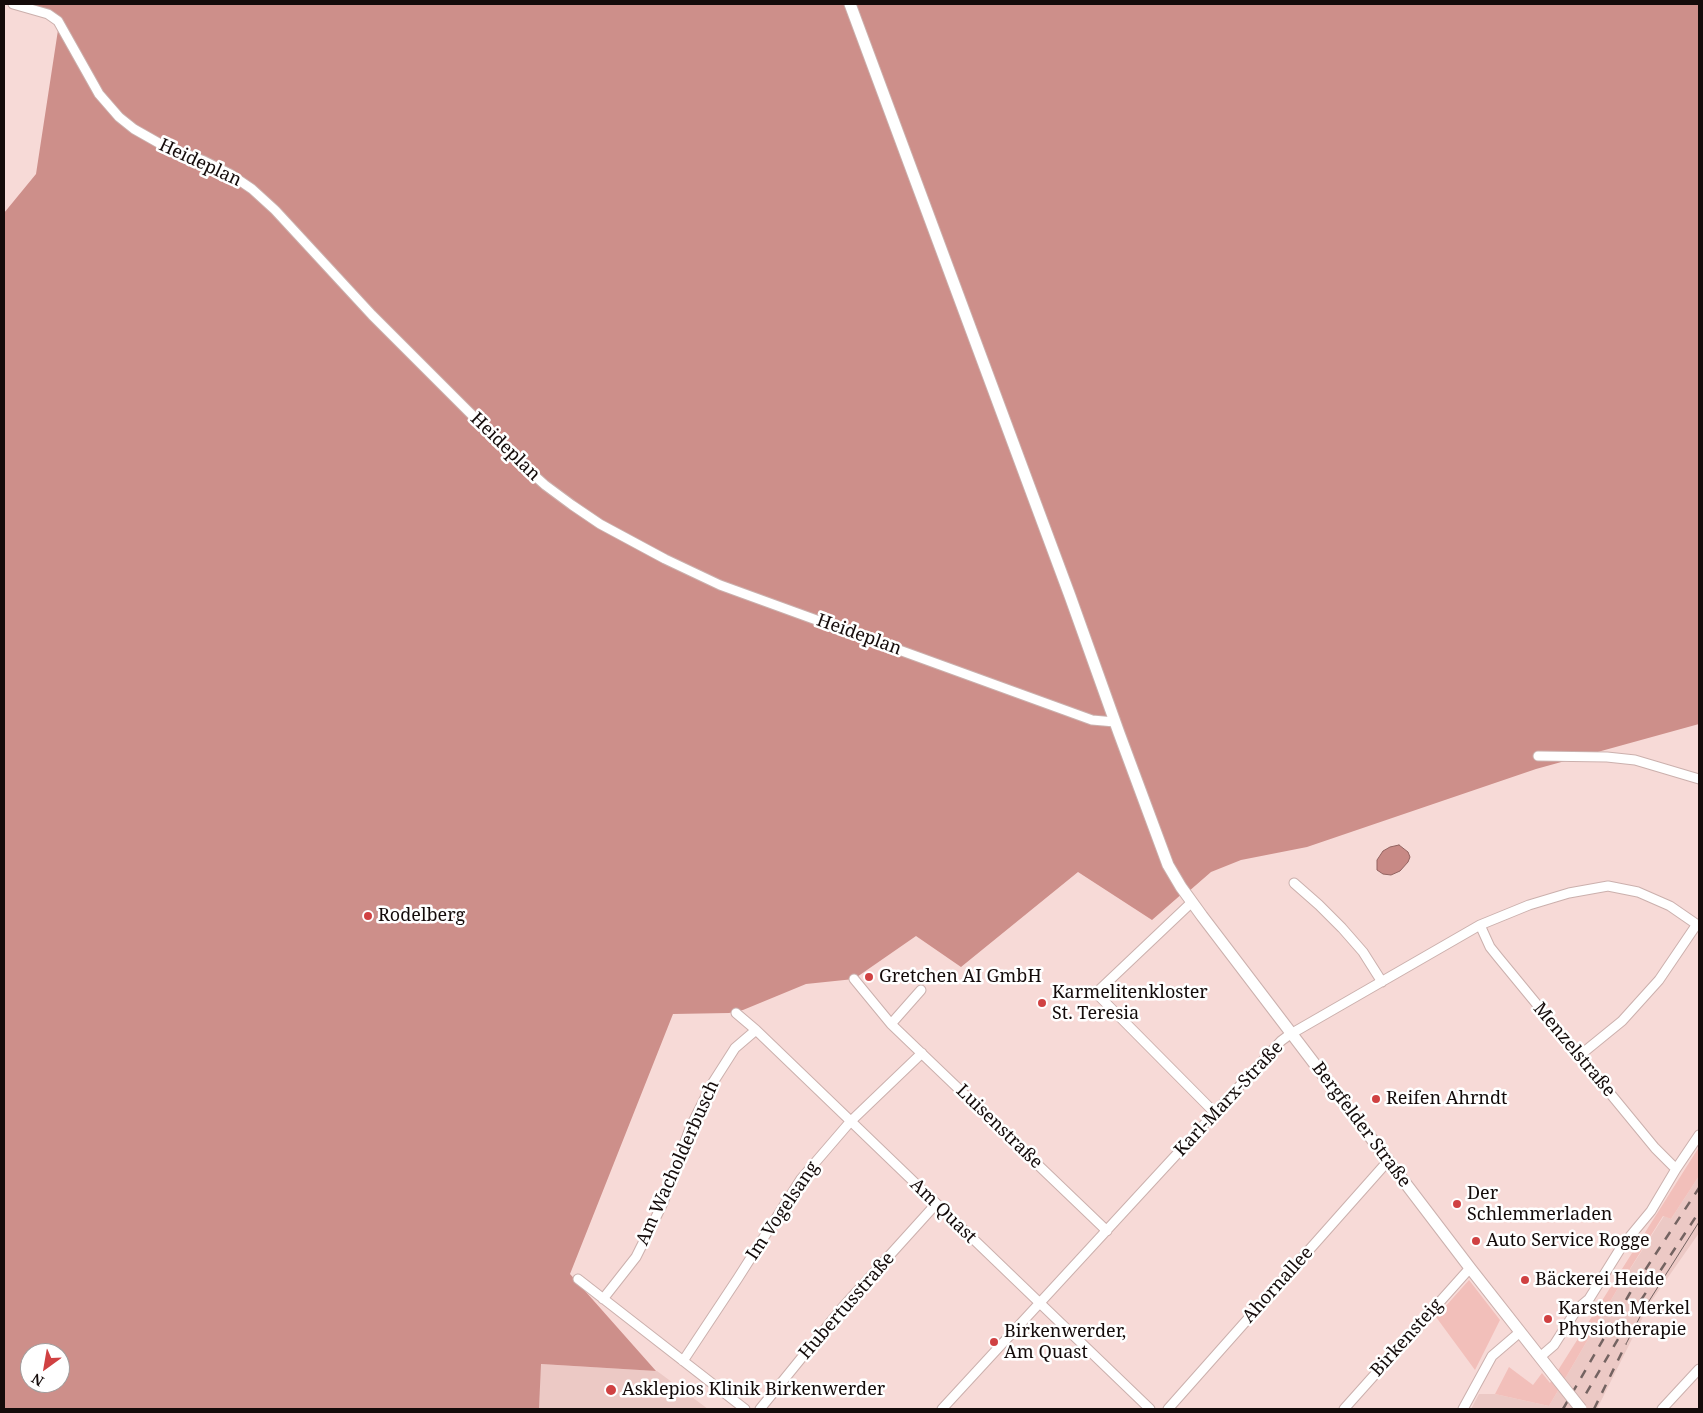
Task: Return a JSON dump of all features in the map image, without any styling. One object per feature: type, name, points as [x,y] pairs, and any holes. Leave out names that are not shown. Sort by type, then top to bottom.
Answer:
[{"type":"main road","name":"Bergfelder Straße","points":[[850,4],[1070,596],[1162,850],[1172,872],[1192,902],[1388,1161],[1581,1409]]},
{"type":"street","name":"Heideplan","points":[[13,4],[48,14],[58,21],[99,94],[134,129],[164,146],[204,161],[230,174],[252,189],[276,210],[372,314],[515,458],[572,506],[600,524],[720,585],[1092,720],[1115,722]]},
{"type":"street","points":[[1538,756],[1607,757],[1635,760],[1699,779]]},
{"type":"street","points":[[1294,883],[1342,928],[1363,952],[1382,982]]},
{"type":"street","name":"Karl-Marx-Straße","points":[[942,1409],[1281,1042],[1292,1034],[1480,925],[1529,905],[1569,893],[1608,886],[1638,892],[1670,906],[1698,925]]},
{"type":"street","points":[[1192,902],[1096,993],[1215,1113]]},
{"type":"street","name":"Menzelstraße","points":[[1480,925],[1490,947],[1655,1148],[1676,1170]]},
{"type":"street","points":[[1579,1056],[1622,1020],[1659,980],[1698,925]]},
{"type":"street","name":"Luisenstraße","points":[[854,980],[891,1024],[1107,1231]]},
{"type":"street","points":[[891,1024],[921,990]]},
{"type":"street","name":"Am Quast","points":[[736,1013],[756,1030],[1150,1409]]},
{"type":"street","name":"Am Wacholderbusch","points":[[603,1299],[636,1257],[663,1202],[690,1128],[712,1084],[736,1048],[756,1030]]},
{"type":"street","name":"Im Vogelsang","points":[[683,1361],[801,1178],[850,1122],[922,1053]]},
{"type":"street","points":[[1540,1357],[1554,1345],[1577,1309],[1589,1299],[1622,1246],[1651,1211],[1699,1134]]},
{"type":"street","name":"Ahornallee","points":[[1168,1409],[1388,1161]]},
{"type":"street","name":"Hubertusstraße","points":[[760,1409],[842,1308],[936,1204]]},
{"type":"street","name":"Birkensteig","points":[[1344,1409],[1470,1268]]},
{"type":"street","points":[[578,1279],[745,1409]]},
{"type":"street","points":[[1463,1409],[1492,1356],[1520,1332]]},
{"type":"street","points":[[1662,1409],[1699,1368]]},
{"type":"shaded area","points":[[25,4],[1699,4],[1699,724],[1536,769],[1307,847],[1241,860],[1211,872],[1188,892],[1184,892],[1152,920],[1078,872],[961,967],[916,936],[854,979],[806,984],[743,1010],[729,1013],[673,1014],[570,1274],[656,1371],[541,1364],[539,1409],[4,1409],[4,213],[36,174],[58,30],[57,17]]},
{"type":"shaded area","points":[[1399,845],[1408,852],[1410,857],[1408,862],[1400,871],[1391,875],[1383,874],[1377,870],[1377,860],[1383,851]]},
{"type":"shaded area","points":[[1699,1147],[1699,1176],[1671,1219],[1663,1216],[1618,1288],[1549,1406],[1495,1394],[1509,1367],[1533,1385],[1542,1373],[1550,1383]]},
{"type":"shaded area","points":[[1699,1176],[1699,1233],[1650,1303],[1597,1409],[1471,1409],[1479,1394],[1495,1394],[1549,1406],[1618,1288],[1664,1216],[1671,1219]]},
{"type":"shaded area","points":[[1469,1280],[1500,1320],[1475,1370],[1436,1317]]},
{"type":"shaded area","name":"Asklepios Klinik Birkenwerder","points":[[540,1364],[657,1371],[708,1409],[539,1409]]},
{"type":"tram line","points":[[1626,1344],[1644,1309],[1699,1222]]},
{"type":"railway","points":[[1563,1409],[1630,1293],[1699,1188]]},
{"type":"railway","points":[[1577,1409],[1641,1300],[1699,1212]]},
{"type":"railway","points":[[1594,1409],[1626,1344]]},
{"type":"place","name":"Rodelberg","points":[[368,916]]},
{"type":"place","name":"Gretchen AI GmbH","points":[[869,977]]},
{"type":"place","name":"Karmelitenkloster St. Teresia","points":[[1042,1003]]},
{"type":"place","name":"Reifen Ahrndt","points":[[1376,1099]]},
{"type":"place","name":"Der Schlemmerladen","points":[[1457,1204]]},
{"type":"place","name":"Auto Service Rogge","points":[[1476,1241]]},
{"type":"place","name":"Bäckerei Heide","points":[[1525,1280]]},
{"type":"place","name":"Karsten Merkel Physiotherapie","points":[[1548,1319]]},
{"type":"place","name":"Birkenwerder, Am Quast","points":[[994,1342]]},
{"type":"place","name":"Asklepios Klinik Birkenwerder","points":[[611,1390]]}]
